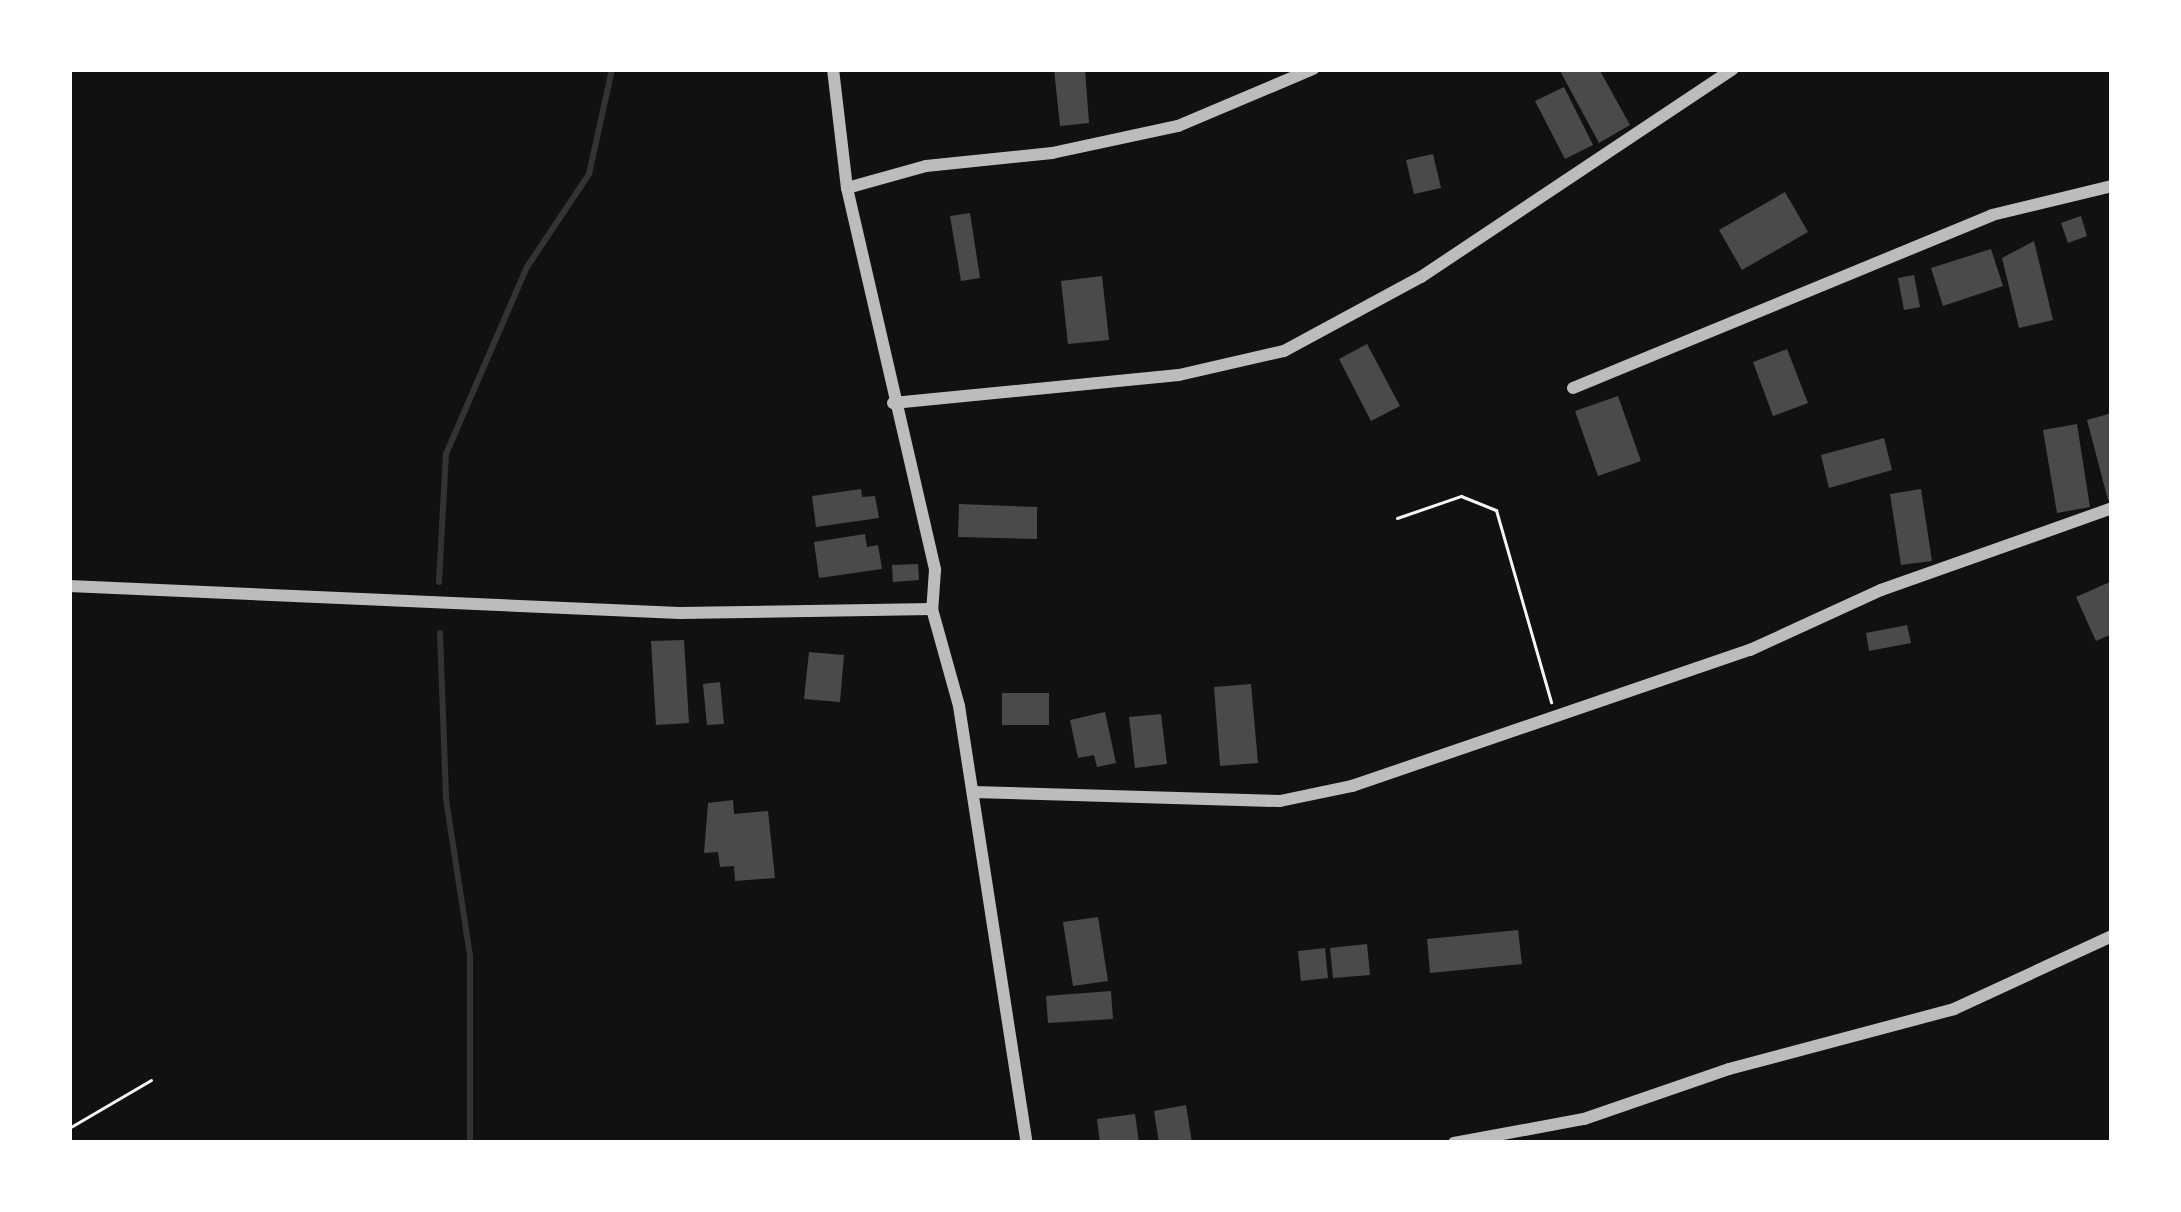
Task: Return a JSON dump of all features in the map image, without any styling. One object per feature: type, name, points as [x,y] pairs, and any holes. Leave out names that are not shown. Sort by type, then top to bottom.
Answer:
[{"type":"street","points":[[833,69],[847,188],[934,570],[932,609],[973,792],[1027,1143]]},
{"type":"street","points":[[847,188],[926,166],[1052,153],[1178,126],[1313,69]]},
{"type":"street","points":[[893,404],[1179,375],[1284,351],[1421,277],[1733,69]]},
{"type":"street","points":[[1573,388],[1992,215],[2112,186]]},
{"type":"street","points":[[973,792],[1280,801],[1352,786],[1750,650],[1881,590],[2112,508]]},
{"type":"street","points":[[69,586],[679,613],[932,609]]},
{"type":"street","points":[[1454,1143],[1584,1119],[1729,1069],[1954,1009],[2112,936]]},
{"type":"path","points":[[1397,518],[1461,496],[1496,510],[1553,715]]},
{"type":"path","points":[[69,1128],[151,1080]]},
{"type":"building","points":[[1054,69],[1085,69],[1089,123],[1060,126]]},
{"type":"building","points":[[1559,69],[1599,69],[1630,125],[1599,143]]},
{"type":"building","points":[[1564,87],[1593,145],[1565,159],[1535,101]]},
{"type":"building","points":[[1433,154],[1441,188],[1414,194],[1406,160]]},
{"type":"building","points":[[1785,192],[1808,232],[1742,270],[1719,230]]},
{"type":"building","points":[[970,213],[980,278],[961,281],[950,216]]},
{"type":"building","points":[[2081,216],[2087,236],[2068,243],[2061,223]]},
{"type":"building","points":[[2034,241],[2053,320],[2019,328],[2002,258]]},
{"type":"building","points":[[1991,249],[2003,286],[1943,306],[1931,268]]},
{"type":"building","points":[[1914,275],[1920,307],[1904,310],[1898,278]]},
{"type":"building","points":[[1102,276],[1109,340],[1068,344],[1061,281]]},
{"type":"building","points":[[1367,344],[1400,406],[1371,421],[1339,359]]},
{"type":"building","points":[[1787,349],[1808,403],[1773,416],[1753,362]]},
{"type":"building","points":[[1618,396],[1641,461],[1598,476],[1575,411]]},
{"type":"building","points":[[2112,413],[2112,499],[2108,500],[2087,420]]},
{"type":"building","points":[[2077,424],[2090,507],[2057,513],[2043,430]]},
{"type":"building","points":[[1884,438],[1892,470],[1829,488],[1821,455]]},
{"type":"building","points":[[861,489],[862,497],[875,496],[879,518],[816,527],[812,496]]},
{"type":"building","points":[[1921,489],[1932,561],[1901,565],[1890,494]]},
{"type":"building","points":[[959,504],[1037,507],[1037,539],[958,537]]},
{"type":"building","points":[[865,534],[867,547],[878,545],[882,569],[819,578],[814,542]]},
{"type":"building","points":[[918,564],[919,580],[893,582],[892,565]]},
{"type":"building","points":[[2112,581],[2112,634],[2096,641],[2076,597]]},
{"type":"building","points":[[1907,625],[1911,643],[1869,651],[1866,633]]},
{"type":"building","points":[[684,640],[689,723],[656,725],[651,641]]},
{"type":"building","points":[[809,652],[844,655],[840,702],[804,699]]},
{"type":"building","points":[[720,682],[724,724],[707,725],[703,684]]},
{"type":"building","points":[[1251,684],[1258,763],[1220,766],[1214,687]]},
{"type":"building","points":[[1002,693],[1049,693],[1049,725],[1002,725]]},
{"type":"building","points":[[1105,712],[1116,763],[1097,767],[1094,755],[1078,758],[1070,720]]},
{"type":"building","points":[[1161,714],[1167,764],[1135,768],[1129,717]]},
{"type":"building","points":[[733,800],[734,814],[768,811],[775,878],[735,881],[734,866],[720,867],[718,852],[704,853],[708,803]]},
{"type":"building","points":[[1098,917],[1108,981],[1073,986],[1063,922]]},
{"type":"building","points":[[1518,930],[1522,964],[1430,973],[1427,939]]},
{"type":"building","points":[[1367,944],[1370,975],[1333,978],[1330,948]]},
{"type":"building","points":[[1325,948],[1328,978],[1301,981],[1298,951]]},
{"type":"building","points":[[1111,991],[1113,1019],[1048,1023],[1046,996]]},
{"type":"building","points":[[1186,1105],[1192,1143],[1159,1143],[1154,1111]]},
{"type":"building","points":[[1135,1114],[1139,1143],[1100,1143],[1097,1119]]},
{"type":"waterway","points":[[439,582],[446,454],[527,267],[589,174],[612,69]]},
{"type":"waterway","points":[[440,633],[446,799],[470,956],[470,1143]]}]
